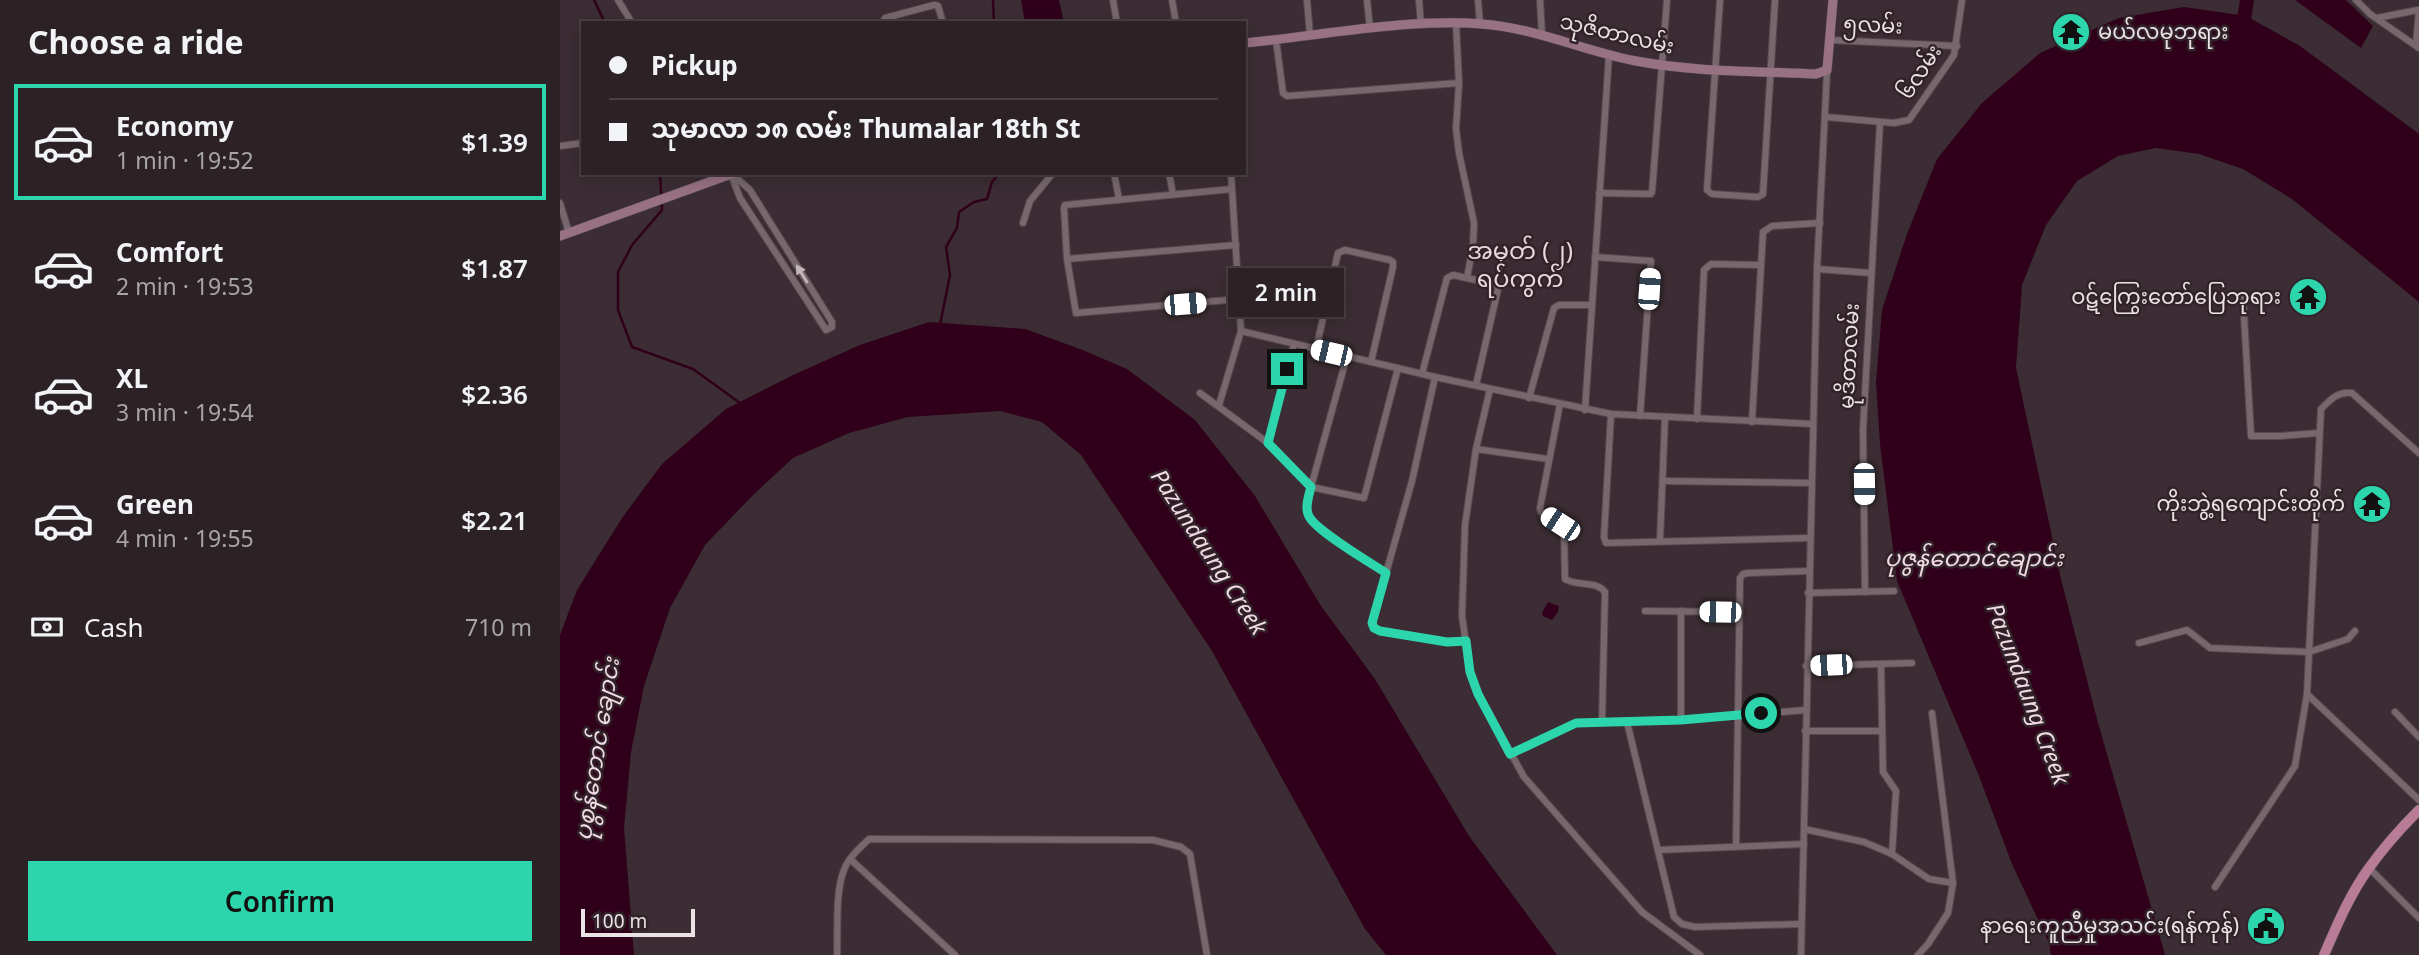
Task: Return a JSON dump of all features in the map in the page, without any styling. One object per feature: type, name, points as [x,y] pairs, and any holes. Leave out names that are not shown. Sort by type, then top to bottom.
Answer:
[{"type":"main road","points":[[1826,72],[1833,0]]},
{"type":"main road","name":"သုဇိတာလမ်း","points":[[1246,43],[1370,29],[1480,24],[1542,35],[1609,55],[1662,65],[1816,74],[1826,72]]},
{"type":"main road","points":[[564,234],[729,175]]},
{"type":"main road","points":[[2324,955],[2339,919],[2369,868],[2419,810]]},
{"type":"street","points":[[618,0],[631,21]]},
{"type":"street","points":[[1113,0],[1116,21]]},
{"type":"street","points":[[1172,0],[1176,21]]},
{"type":"street","points":[[1307,0],[1310,36]]},
{"type":"street","points":[[1367,0],[1370,29]]},
{"type":"street","points":[[1419,0],[1421,25]]},
{"type":"street","points":[[1478,0],[1480,24]]},
{"type":"street","points":[[1540,0],[1542,35]]},
{"type":"street","points":[[1599,192],[1652,192],[1667,0]]},
{"type":"street","points":[[1720,0],[1707,190],[1712,194],[1761,197],[1775,0]]},
{"type":"street","name":"၆လမ်း","points":[[1826,117],[1894,123],[1909,120],[1954,55],[1962,0]]},
{"type":"street","points":[[2356,0],[2370,14],[2417,47]]},
{"type":"street","points":[[886,21],[934,5],[938,6],[942,21]]},
{"type":"street","points":[[2377,18],[2419,9],[2417,47]]},
{"type":"street","points":[[1456,24],[1458,141],[1474,223],[1467,278]]},
{"type":"street","points":[[1276,40],[1283,93],[1287,96],[1459,83]]},
{"type":"street","name":"၅လမ်း","points":[[1830,40],[1956,46]]},
{"type":"street","points":[[1585,410],[1609,55]]},
{"type":"street","points":[[1801,955],[1817,269],[1826,72]]},
{"type":"street","name":"မုဒိတာလမ်း","points":[[1865,592],[1863,430],[1880,122]]},
{"type":"street","points":[[560,146],[581,143]]},
{"type":"street","points":[[732,175],[740,198],[826,330],[832,327],[832,322],[750,190],[733,175]]},
{"type":"street","points":[[1023,223],[1030,201],[1051,175]]},
{"type":"street","points":[[1114,175],[1119,199]]},
{"type":"street","points":[[1170,175],[1172,194]]},
{"type":"street","points":[[1219,405],[1241,331],[1231,175]]},
{"type":"street","points":[[1232,189],[1065,205],[1067,259],[1076,313],[1239,299]]},
{"type":"street","points":[[560,203],[564,234]]},
{"type":"street","points":[[1752,422],[1760,265],[1765,228],[1819,223]]},
{"type":"street","points":[[762,231],[771,225]]},
{"type":"street","points":[[1067,259],[1236,245]]},
{"type":"street","points":[[1316,349],[1338,253],[1345,250],[1393,262],[1371,362]]},
{"type":"street","points":[[1595,257],[1651,261],[1640,416]]},
{"type":"street","points":[[1697,419],[1704,270],[1711,264],[1760,265]]},
{"type":"street","points":[[1817,269],[1871,272]]},
{"type":"street","points":[[1422,374],[1447,278],[1450,275],[1467,278],[1498,285],[1476,386]]},
{"type":"street","points":[[2243,299],[2251,436],[2319,433]]},
{"type":"street","points":[[1529,398],[1554,308],[1559,305],[1592,305]]},
{"type":"street","points":[[1241,331],[1585,410],[1665,418],[1813,424]]},
{"type":"street","points":[[1268,443],[1294,344]]},
{"type":"street","points":[[1347,356],[1307,509],[1311,521],[1386,573]]},
{"type":"street","points":[[1200,393],[1268,443],[1311,487],[1364,498],[1398,368]]},
{"type":"street","points":[[1435,377],[1412,481],[1372,623],[1374,628],[1380,631],[1447,642],[1466,641]]},
{"type":"street","points":[[1490,388],[1476,449],[1465,525],[1462,616],[1470,672],[1478,694],[1524,777],[1642,912],[1700,955]]},
{"type":"street","points":[[2216,887],[2295,766],[2307,694],[2320,409],[2333,397],[2349,392],[2419,453]]},
{"type":"street","points":[[1560,404],[1540,508],[1541,512],[1564,529],[1565,579],[1597,585],[1605,592],[1602,723]]},
{"type":"street","points":[[1611,414],[1604,537],[1606,542],[1810,538]]},
{"type":"street","points":[[1660,540],[1665,418]]},
{"type":"street","points":[[1476,449],[1548,459]]},
{"type":"street","points":[[1663,481],[1811,483]]},
{"type":"street","points":[[1736,846],[1740,578],[1743,574],[1809,571]]},
{"type":"street","points":[[1808,593],[1894,591]]},
{"type":"street","points":[[1645,611],[1739,612]]},
{"type":"street","points":[[1681,611],[1681,720]]},
{"type":"street","points":[[2139,643],[2187,630],[2210,648],[2309,652],[2347,639],[2355,631]]},
{"type":"street","points":[[1806,666],[1912,663]]},
{"type":"street","points":[[1881,664],[1883,772],[1896,791],[1892,854]]},
{"type":"street","points":[[2307,694],[2419,800]]},
{"type":"street","points":[[1510,754],[1569,725],[1681,720],[1805,710]]},
{"type":"street","points":[[2395,712],[2419,737]]},
{"type":"street","points":[[1918,955],[1948,913],[1954,883],[1932,713]]},
{"type":"street","points":[[1627,722],[1674,917],[1682,924],[1695,926],[1800,923]]},
{"type":"street","points":[[1805,731],[1882,731]]},
{"type":"street","points":[[1804,829],[1864,842],[1892,854],[1929,879],[1954,883]]},
{"type":"street","points":[[837,955],[839,896],[843,870],[869,839],[901,838],[1023,841],[1128,839],[1166,842],[1187,849],[1207,955]]},
{"type":"street","points":[[1658,850],[1804,844]]},
{"type":"street","points":[[850,859],[955,955]]},
{"type":"street","points":[[2369,868],[2419,918]]},
{"type":"water","points":[[1021,0],[1059,0],[1064,21],[1025,21]]},
{"type":"water","points":[[2295,0],[2346,0],[2373,26],[2361,48]]},
{"type":"water","name":"ပုဇွန်တောင်ချောင်း","points":[[2184,7],[2246,16],[2300,46],[2419,134],[2419,302],[2292,199],[2243,169],[2199,154],[2156,148],[2118,156],[2077,181],[2046,225],[2022,285],[2016,368],[2061,579],[2098,723],[2165,955],[2051,955],[2049,943],[2012,864],[1979,776],[1897,581],[1880,444],[1876,383],[1882,310],[1907,234],[1937,159],[1982,103],[2040,53],[2119,18]]},
{"type":"water","points":[[929,322],[1025,329],[1080,349],[1127,369],[1195,420],[1255,496],[1321,606],[1375,679],[1469,836],[1557,955],[1386,955],[1365,929],[1212,651],[1081,455],[1042,422],[1000,411],[908,417],[849,433],[793,458],[705,545],[670,608],[644,686],[631,752],[624,828],[634,955],[560,955],[560,635],[577,590],[622,518],[662,464],[726,409],[860,345]]},
{"type":"water","points":[[1548,602],[1559,606],[1552,620],[1542,613]]},
{"type":"waterway","points":[[594,0],[604,21]]},
{"type":"waterway","points":[[993,0],[994,21]]},
{"type":"waterway","points":[[2242,33],[2247,0]]},
{"type":"waterway","points":[[660,175],[662,210],[632,245],[618,272],[618,310],[632,347],[693,369],[740,403]]},
{"type":"waterway","points":[[940,325],[950,275],[946,247],[957,228],[959,212],[974,202],[987,199],[992,182],[997,175]]},
{"type":"place","name":"မယ်လမုဘုရား","points":[[2071,32]]},
{"type":"place","name":"ဝဋ်ကြွေးတော်ပြေဘုရား","points":[[2308,297]]},
{"type":"place","name":"ကိုးဘွဲ့ရကျောင်းတိုက်","points":[[2372,504]]},
{"type":"place","name":"နာရေးကူညီမှုအသင်း(ရန်ကုန်)","points":[[2266,926]]},
{"type":"district","name":"အမှတ် (၂) ရပ်ကွက်","points":[[1520,265]]},
{"type":"route","points":[[1287,369],[1268,443],[1311,487],[1307,509],[1311,521],[1386,573],[1372,623],[1374,628],[1447,642],[1466,641],[1470,672],[1478,694],[1510,754],[1576,723],[1681,720],[1761,713]]},
{"type":"water label","name":"Pazundaung Creek","points":[[1209,552]]},
{"type":"water label","name":"Pazundaung Creek","points":[[2028,694]]},
{"type":"water label","name":"ပုစွန်တောင် ချောင်း","points":[[597,749]]}]
